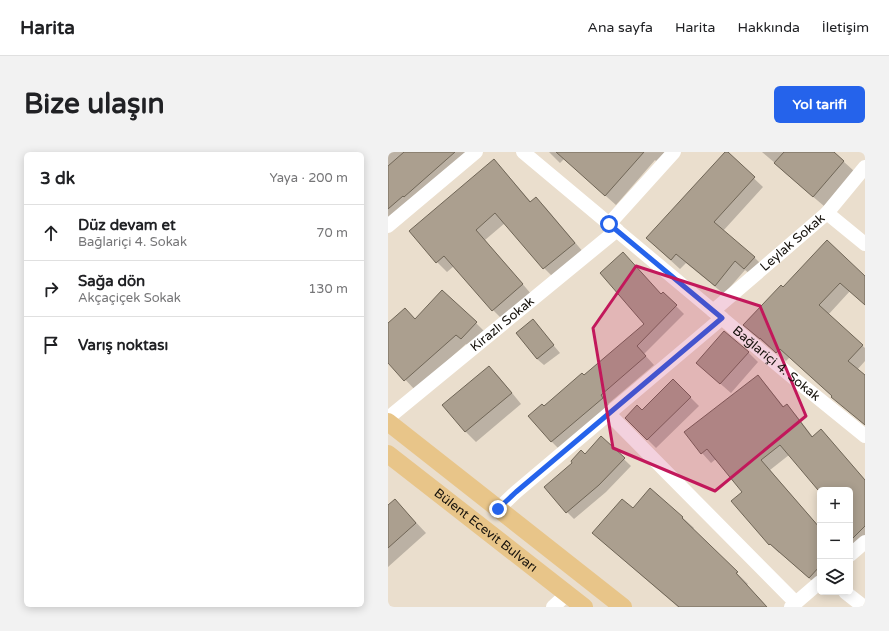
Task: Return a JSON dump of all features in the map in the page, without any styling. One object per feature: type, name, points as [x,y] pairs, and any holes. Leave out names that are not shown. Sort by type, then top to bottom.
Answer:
[{"type":"main road","name":"Bülent Ecevit Bulvarı","points":[[388,422],[623,607]]},
{"type":"main road","name":"Bülent Ecevit Bulvarı","points":[[388,454],[584,607]]},
{"type":"street","points":[[388,226],[476,152]]},
{"type":"street","name":"Bağlariçi 4. Sokak","points":[[523,152],[865,436]]},
{"type":"street","name":"Kirazlı Sokak","points":[[388,418],[613,227],[674,152]]},
{"type":"street","name":"Leylak Sokak","points":[[498,509],[516,492],[609,414],[828,213],[865,166]]},
{"type":"street","points":[[828,213],[865,244]]},
{"type":"street","points":[[609,414],[794,605],[817,585]]},
{"type":"street","points":[[853,552],[865,542]]},
{"type":"street","points":[[553,607],[567,594]]},
{"type":"street","points":[[849,595],[864,607]]},
{"type":"highlighted area","points":[[636,266],[760,306],[806,416],[715,491],[613,448],[593,328]]},
{"type":"building","points":[[404,152],[455,152],[404,197],[403,196],[388,209],[388,166]]},
{"type":"building","points":[[556,152],[644,152],[605,196]]},
{"type":"building","points":[[725,152],[728,152],[755,177],[714,222],[755,257],[744,269],[735,261],[715,286],[676,254],[671,260],[646,238]]},
{"type":"building","points":[[784,152],[834,152],[844,161],[813,197],[774,163]]},
{"type":"building","points":[[494,159],[530,202],[536,197],[575,243],[543,269],[495,213],[476,230],[523,284],[492,311],[444,256],[436,263],[409,231]]},
{"type":"building","points":[[827,240],[865,276],[865,305],[840,283],[819,305],[863,345],[848,361],[865,375],[865,425],[831,397],[832,396],[780,349],[776,353],[743,325],[781,285],[783,287]]},
{"type":"building","points":[[623,252],[661,294],[663,292],[677,305],[637,346],[646,356],[601,395],[603,398],[551,442],[528,416],[542,404],[544,406],[582,373],[584,375],[644,324],[600,273]]},
{"type":"building","points":[[442,290],[477,322],[461,339],[456,335],[404,381],[388,363],[388,323],[405,308],[415,319]]},
{"type":"building","points":[[533,319],[554,345],[537,359],[516,333]]},
{"type":"building","points":[[724,331],[749,352],[720,384],[696,363]]},
{"type":"building","points":[[489,366],[512,393],[465,432],[442,405]]},
{"type":"building","points":[[758,375],[783,407],[787,404],[812,437],[821,429],[865,480],[865,526],[853,538],[853,487],[817,487],[817,489],[780,445],[761,460],[817,525],[817,569],[809,578],[770,544],[769,545],[731,501],[742,492],[707,449],[701,454],[684,432]]},
{"type":"building","points":[[673,379],[691,397],[647,440],[625,418],[637,405],[642,410]]},
{"type":"building","points":[[601,436],[625,458],[599,485],[566,513],[544,487],[572,463],[571,461],[581,450],[585,454]]},
{"type":"building","points":[[650,488],[683,517],[682,518],[738,572],[736,573],[767,607],[679,607],[592,533],[622,499],[633,508]]},
{"type":"building","points":[[395,499],[416,523],[388,548],[388,505]]},
{"type":"route","points":[[498,509],[516,492],[722,318],[609,224]]}]
